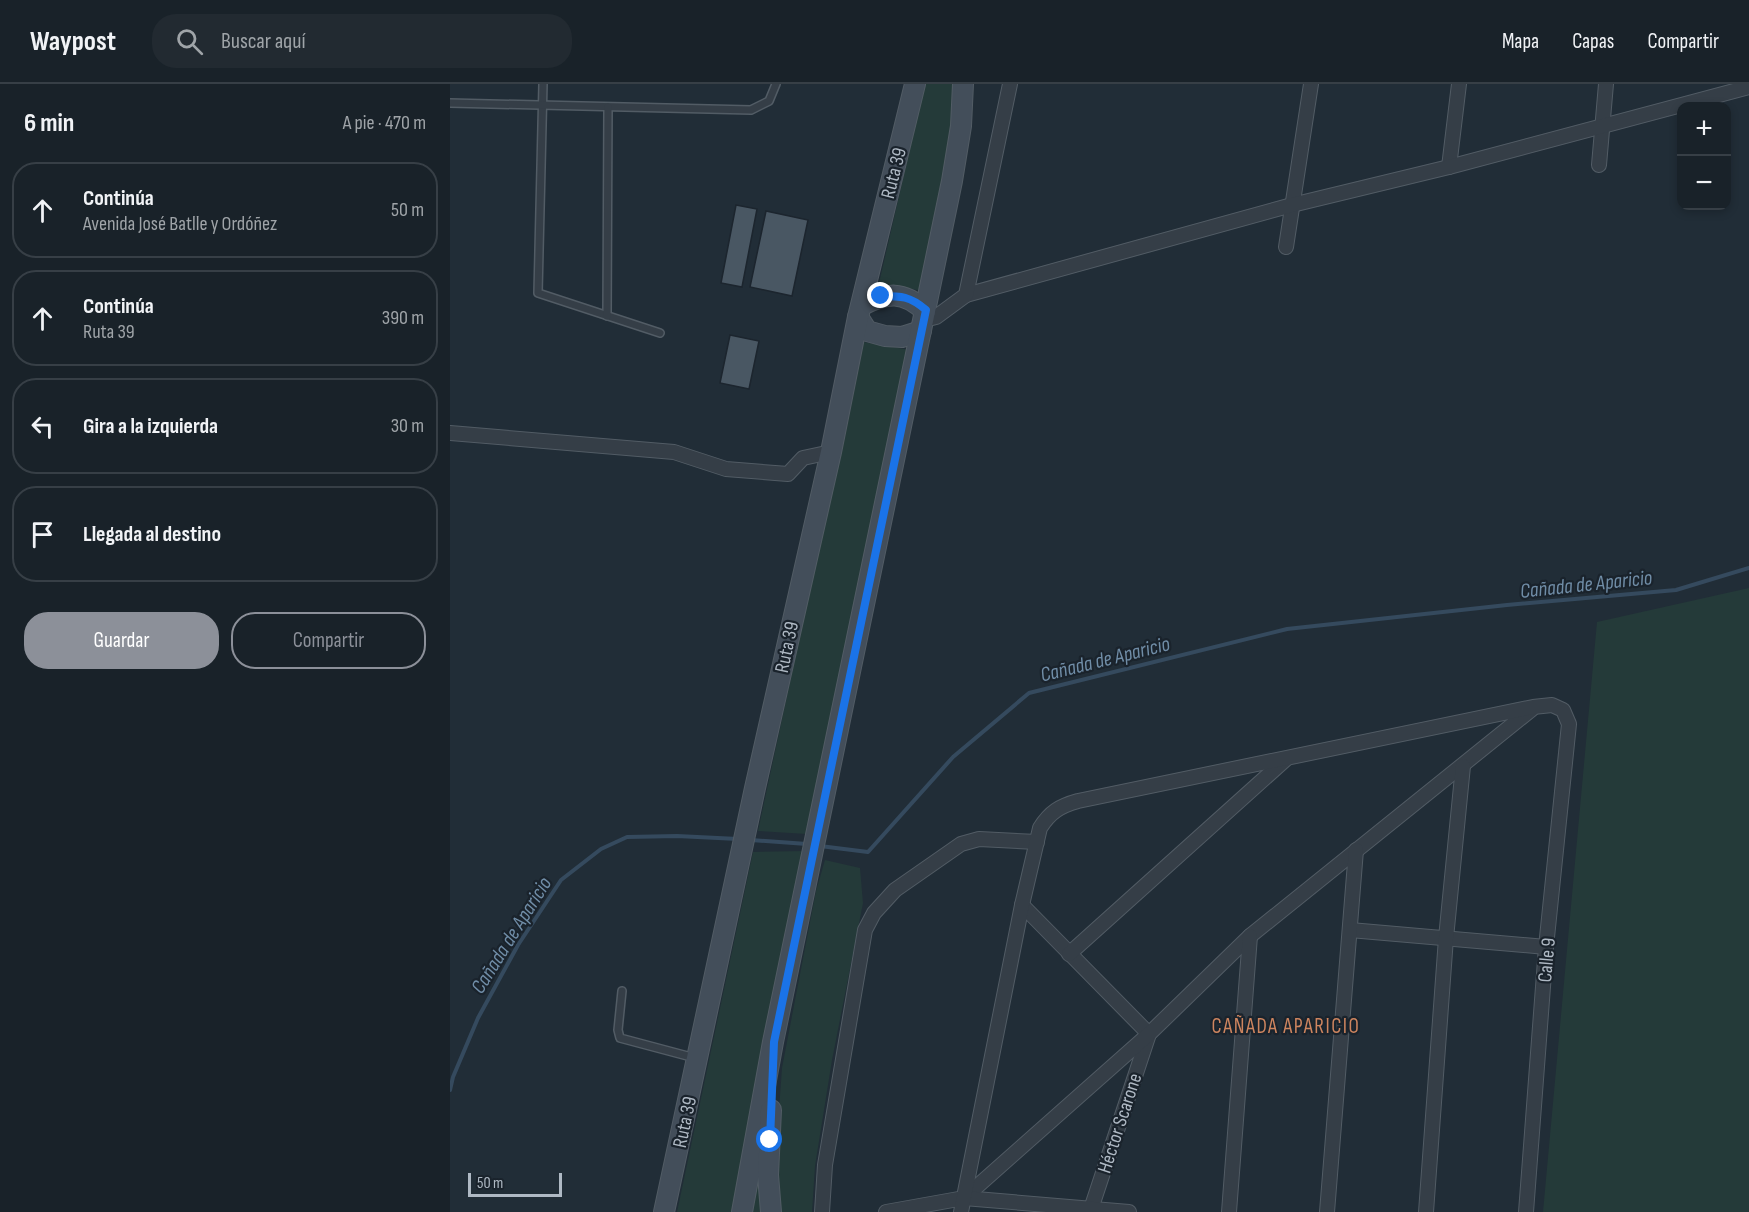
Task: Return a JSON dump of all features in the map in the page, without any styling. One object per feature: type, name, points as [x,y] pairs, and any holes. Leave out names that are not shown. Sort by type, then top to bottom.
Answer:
[{"type":"main road","name":"Ruta 39","points":[[664,1212],[860,311],[915,84]]},
{"type":"main road","points":[[742,1212],[774,1042],[924,320],[961,126],[963,84]]},
{"type":"main road","points":[[881,296],[897,296],[914,300],[924,320],[902,337],[885,336],[867,331],[860,311],[881,296]]},
{"type":"main road","points":[[771,1212],[768,1175],[774,1042]]},
{"type":"street","points":[[966,295],[1010,84]]},
{"type":"street","points":[[1286,247],[1311,84]]},
{"type":"street","points":[[1449,167],[1459,84]]},
{"type":"street","points":[[1599,165],[1606,84]]},
{"type":"street","points":[[924,320],[936,317],[966,295],[1292,205],[1449,167],[1749,87]]},
{"type":"street","points":[[450,433],[674,453],[726,469],[788,474],[803,458],[831,452]]},
{"type":"street","name":"Calle 9","points":[[1526,1212],[1546,947],[1569,724],[1563,710],[1552,705],[1533,707]]},
{"type":"street","points":[[963,1205],[1022,905],[1036,842],[1040,828],[1047,817],[1060,806],[1533,707]]},
{"type":"street","points":[[963,1205],[1149,1034],[1250,936],[1463,766],[1533,707]]},
{"type":"street","points":[[1070,954],[1287,758]]},
{"type":"street","points":[[1426,1212],[1446,938],[1463,766]]},
{"type":"street","points":[[822,1212],[825,1166],[865,930],[874,913],[895,890],[961,844],[979,839],[1036,842]]},
{"type":"street","points":[[1328,1212],[1356,850]]},
{"type":"street","points":[[1022,905],[1149,1034]]},
{"type":"street","points":[[1350,930],[1546,947]]},
{"type":"street","points":[[1229,1212],[1250,936]]},
{"type":"street","name":"Héctor Scarone","points":[[1090,1210],[1149,1034]]},
{"type":"street","points":[[886,1212],[963,1205],[1129,1212]]},
{"type":"lane","points":[[543,84],[538,293],[660,333]]},
{"type":"lane","points":[[450,103],[751,110],[769,101],[776,84]]},
{"type":"lane","points":[[607,316],[608,107]]},
{"type":"lane","points":[[622,991],[618,1030],[620,1038],[697,1059]]},
{"type":"green space","points":[[925,84],[954,84],[952,125],[923,291],[879,283]]},
{"type":"green space","points":[[863,342],[910,350],[807,834],[758,831]]},
{"type":"green space","points":[[1749,588],[1749,1212],[1543,1212],[1597,622]]},
{"type":"green space","points":[[805,851],[735,1212],[677,1212],[753,852]]},
{"type":"green space","points":[[825,860],[860,868],[863,903],[832,1060],[815,1166],[812,1212],[778,1212],[776,1151],[782,1068],[816,891]]},
{"type":"green space","points":[[759,1177],[762,1212],[751,1212]]},
{"type":"building","points":[[736,205],[757,209],[742,287],[721,283]]},
{"type":"building","points":[[766,211],[808,220],[792,296],[750,287]]},
{"type":"building","points":[[730,335],[759,341],[749,389],[720,383]]},
{"type":"waterway","name":"Cañada de Aparicio","points":[[820,846],[868,852],[953,757],[1029,693],[1287,629],[1507,605],[1676,590],[1749,568]]},
{"type":"waterway","name":"Cañada de Aparicio","points":[[450,1090],[453,1077],[478,1018],[518,945],[561,880],[601,849],[627,837],[677,836],[738,839]]},
{"type":"waterway","name":"Cañada de Aparicio","points":[[751,840],[807,844]]},
{"type":"district","name":"CAÑADA APARICIO","points":[[1286,1026]]},
{"type":"route","points":[[770,1140],[774,1042],[926,310],[914,300],[897,296],[881,296]]}]
